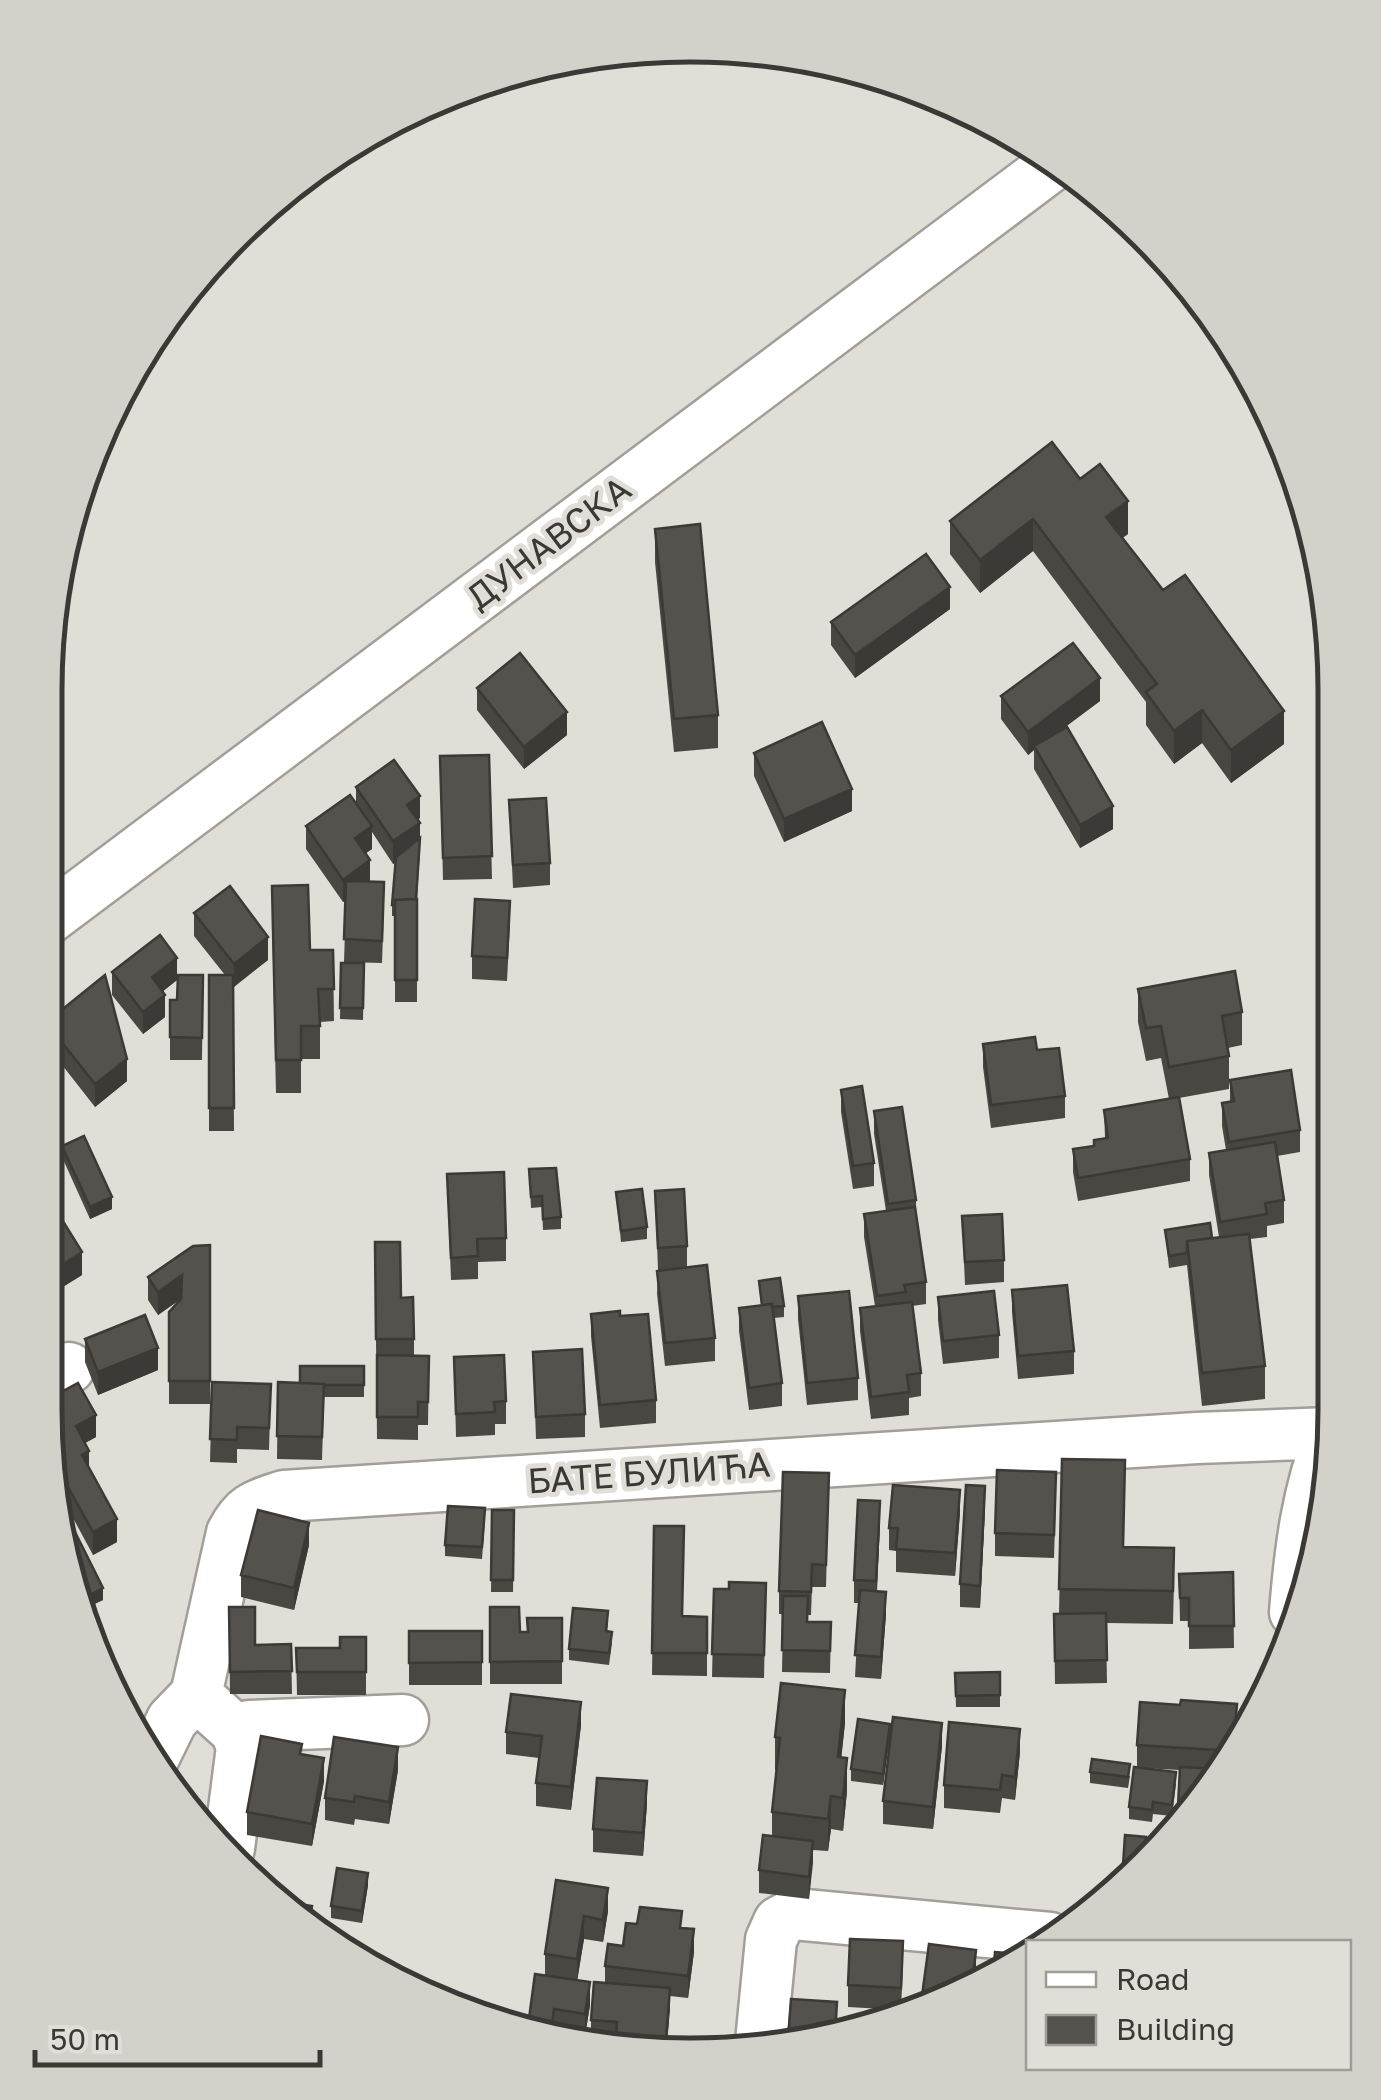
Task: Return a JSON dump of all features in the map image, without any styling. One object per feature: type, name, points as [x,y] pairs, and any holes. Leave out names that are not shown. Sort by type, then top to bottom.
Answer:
[{"type":"street","name":"ДУНАВСКА","points":[[62,908],[1044,172]]},
{"type":"street","name":"БАТЕ БУЛИЋА","points":[[160,1745],[172,1720],[196,1695],[232,1533],[242,1515],[284,1496],[1160,1440],[1317,1434]]},
{"type":"street","points":[[1299,1565],[1314,1484]]},
{"type":"street","points":[[196,1695],[236,1731],[242,1747],[230,1837]]},
{"type":"street","points":[[236,1731],[249,1726],[403,1720]]},
{"type":"street","points":[[763,2033],[771,1940],[779,1922],[794,1914],[1032,1936]]},
{"type":"building","points":[[1052,442],[1080,479],[1100,464],[1128,501],[1106,517],[1163,590],[1185,575],[1284,711],[1231,750],[1202,710],[1174,731],[1146,692],[1157,684],[1033,519],[980,560],[950,521]]},
{"type":"building","points":[[700,524],[718,715],[674,719],[655,529]]},
{"type":"building","points":[[926,554],[950,587],[855,655],[831,622]]},
{"type":"building","points":[[1073,643],[1100,678],[1028,732],[1001,696]]},
{"type":"building","points":[[520,653],[567,712],[524,747],[477,688]]},
{"type":"building","points":[[822,722],[852,789],[784,819],[754,753]]},
{"type":"building","points":[[1067,727],[1113,806],[1080,825],[1034,746]]},
{"type":"building","points":[[489,755],[492,856],[443,858],[440,756]]},
{"type":"building","points":[[394,760],[420,796],[407,805],[420,823],[393,841],[356,787]]},
{"type":"building","points":[[350,795],[372,826],[355,838],[370,860],[343,880],[306,826]]},
{"type":"building","points":[[546,798],[550,863],[513,865],[509,800]]},
{"type":"building","points":[[420,838],[416,899],[395,900],[392,905],[396,857]]},
{"type":"building","points":[[346,881],[384,882],[382,941],[344,939]]},
{"type":"building","points":[[308,885],[310,950],[333,950],[334,989],[318,989],[320,1026],[301,1026],[301,1060],[276,1060],[272,886]]},
{"type":"building","points":[[230,886],[268,937],[234,964],[194,913]]},
{"type":"building","points":[[417,899],[417,980],[395,980],[395,900]]},
{"type":"building","points":[[475,899],[510,901],[507,958],[472,956]]},
{"type":"building","points":[[160,935],[177,958],[152,977],[165,995],[143,1012],[112,972]]},
{"type":"building","points":[[341,963],[364,963],[363,1008],[340,1008]]},
{"type":"building","points":[[1235,971],[1242,1012],[1222,1016],[1229,1056],[1169,1067],[1161,1026],[1146,1028],[1138,989]]},
{"type":"building","points":[[105,975],[127,1059],[95,1084],[62,1043],[62,1010]]},
{"type":"building","points":[[178,975],[203,975],[202,1038],[170,1037],[170,1000],[177,1000]]},
{"type":"building","points":[[209,975],[233,975],[234,1108],[209,1108]]},
{"type":"building","points":[[1035,1037],[1037,1050],[1059,1048],[1065,1096],[991,1105],[983,1044]]},
{"type":"building","points":[[1291,1070],[1300,1130],[1229,1142],[1222,1103],[1234,1101],[1230,1080]]},
{"type":"building","points":[[862,1086],[874,1163],[853,1166],[841,1090]]},
{"type":"building","points":[[1179,1097],[1190,1159],[1078,1178],[1073,1149],[1094,1146],[1094,1140],[1108,1138],[1104,1110]]},
{"type":"building","points":[[902,1107],[916,1200],[888,1204],[874,1111]]},
{"type":"building","points":[[84,1136],[112,1197],[90,1207],[62,1146]]},
{"type":"building","points":[[1275,1142],[1284,1200],[1265,1203],[1267,1214],[1220,1222],[1209,1153]]},
{"type":"building","points":[[556,1168],[561,1217],[543,1219],[542,1196],[531,1197],[529,1169]]},
{"type":"building","points":[[504,1172],[506,1238],[477,1239],[478,1256],[451,1258],[447,1174]]},
{"type":"building","points":[[642,1189],[647,1227],[621,1231],[616,1192]]},
{"type":"building","points":[[684,1189],[687,1246],[658,1248],[655,1191]]},
{"type":"building","points":[[915,1207],[926,1282],[904,1285],[906,1292],[877,1296],[864,1214]]},
{"type":"building","points":[[1002,1214],[1004,1260],[965,1262],[962,1216]]},
{"type":"building","points":[[62,1220],[82,1252],[62,1265]]},
{"type":"building","points":[[1210,1223],[1212,1238],[1187,1241],[1187,1253],[1169,1256],[1165,1230]]},
{"type":"building","points":[[1249,1234],[1265,1366],[1202,1373],[1187,1241]]},
{"type":"building","points":[[375,1242],[400,1242],[401,1298],[413,1297],[414,1339],[376,1339]]},
{"type":"building","points":[[210,1245],[210,1381],[169,1381],[169,1312],[181,1299],[182,1275],[158,1292],[148,1277],[193,1246]]},
{"type":"building","points":[[707,1265],[715,1338],[665,1343],[657,1271]]},
{"type":"building","points":[[780,1278],[784,1306],[762,1305],[759,1281]]},
{"type":"building","points":[[1067,1285],[1074,1351],[1018,1356],[1012,1290]]},
{"type":"building","points":[[849,1291],[858,1378],[807,1383],[798,1296]]},
{"type":"building","points":[[994,1291],[999,1335],[943,1341],[938,1297]]},
{"type":"building","points":[[912,1302],[921,1373],[907,1375],[909,1392],[871,1397],[860,1308]]},
{"type":"building","points":[[772,1304],[782,1383],[749,1388],[739,1308]]},
{"type":"building","points":[[620,1311],[620,1316],[648,1314],[656,1400],[600,1405],[591,1314]]},
{"type":"building","points":[[145,1315],[158,1348],[98,1372],[85,1339]]},
{"type":"building","points":[[582,1349],[585,1414],[536,1417],[533,1352]]},
{"type":"building","points":[[377,1355],[429,1356],[428,1402],[418,1402],[418,1417],[377,1417]]},
{"type":"building","points":[[504,1355],[506,1401],[494,1402],[495,1412],[456,1414],[454,1357]]},
{"type":"building","points":[[300,1366],[364,1366],[364,1385],[300,1383]]},
{"type":"building","points":[[212,1382],[271,1384],[269,1428],[237,1427],[237,1440],[210,1439]]},
{"type":"building","points":[[278,1382],[324,1384],[322,1437],[277,1436]]},
{"type":"building","points":[[78,1383],[96,1415],[76,1426],[89,1451],[82,1455],[117,1519],[93,1532],[68,1486],[62,1392]]},
{"type":"building","points":[[1062,1459],[1125,1460],[1123,1547],[1174,1548],[1173,1591],[1059,1589]]},
{"type":"building","points":[[997,1470],[1056,1472],[1054,1535],[995,1533]]},
{"type":"building","points":[[783,1472],[829,1473],[826,1565],[812,1564],[811,1592],[779,1591]]},
{"type":"building","points":[[893,1485],[960,1490],[955,1553],[896,1549],[898,1528],[889,1528]]},
{"type":"building","points":[[966,1485],[985,1486],[980,1586],[960,1584]]},
{"type":"building","points":[[858,1500],[880,1501],[876,1581],[854,1580]]},
{"type":"building","points":[[448,1506],[485,1508],[482,1547],[445,1545]]},
{"type":"building","points":[[258,1510],[309,1523],[294,1588],[241,1575]]},
{"type":"building","points":[[492,1510],[514,1510],[513,1580],[491,1580]]},
{"type":"building","points":[[654,1526],[684,1526],[682,1616],[707,1617],[707,1653],[652,1653]]},
{"type":"building","points":[[75,1532],[103,1588],[91,1595]]},
{"type":"building","points":[[1233,1572],[1234,1626],[1189,1626],[1189,1598],[1180,1598],[1179,1574]]},
{"type":"building","points":[[729,1582],[766,1583],[764,1655],[712,1654],[714,1589],[729,1589]]},
{"type":"building","points":[[860,1590],[886,1592],[881,1657],[855,1655]]},
{"type":"building","points":[[783,1596],[808,1596],[807,1622],[831,1622],[830,1651],[782,1650]]},
{"type":"building","points":[[229,1607],[255,1607],[255,1645],[291,1644],[292,1671],[230,1672]]},
{"type":"building","points":[[490,1607],[519,1607],[520,1632],[528,1632],[527,1618],[562,1618],[562,1661],[490,1662]]},
{"type":"building","points":[[573,1608],[608,1611],[606,1631],[612,1632],[609,1653],[569,1649]]},
{"type":"building","points":[[1106,1613],[1107,1660],[1055,1661],[1054,1614]]},
{"type":"building","points":[[409,1631],[482,1631],[482,1662],[409,1663]]},
{"type":"building","points":[[340,1637],[366,1637],[366,1672],[297,1672],[296,1648],[340,1648]]},
{"type":"building","points":[[1000,1672],[1000,1695],[956,1696],[955,1673]]},
{"type":"building","points":[[781,1683],[845,1690],[838,1757],[847,1758],[843,1798],[831,1796],[828,1819],[772,1812]]},
{"type":"building","points":[[511,1694],[581,1702],[571,1787],[536,1783],[542,1736],[506,1732]]},
{"type":"building","points":[[1181,1700],[1237,1704],[1235,1721],[1218,1750],[1137,1745],[1140,1702],[1180,1705]]},
{"type":"building","points":[[893,1717],[942,1723],[933,1807],[883,1801]]},
{"type":"building","points":[[858,1719],[890,1724],[883,1774],[851,1769]]},
{"type":"building","points":[[949,1722],[1020,1729],[1015,1777],[1002,1775],[1000,1790],[944,1785]]},
{"type":"building","points":[[261,1736],[302,1744],[300,1754],[324,1758],[312,1824],[247,1812]]},
{"type":"building","points":[[334,1737],[398,1747],[389,1802],[355,1796],[354,1802],[325,1798]]},
{"type":"building","points":[[1092,1759],[1130,1764],[1128,1777],[1090,1772]]},
{"type":"building","points":[[1134,1767],[1176,1772],[1172,1805],[1153,1802],[1152,1810],[1129,1807]]},
{"type":"building","points":[[1180,1767],[1206,1768],[1189,1792],[1178,1805]]},
{"type":"building","points":[[597,1778],[647,1781],[643,1833],[593,1829]]},
{"type":"building","points":[[763,1835],[813,1841],[809,1877],[759,1870]]},
{"type":"building","points":[[1125,1835],[1146,1837],[1146,1843],[1123,1865]]},
{"type":"building","points":[[337,1868],[368,1873],[362,1911],[331,1906]]},
{"type":"building","points":[[556,1880],[608,1888],[603,1920],[584,1916],[577,1959],[545,1954]]},
{"type":"building","points":[[640,1907],[682,1911],[680,1928],[694,1929],[688,1976],[605,1966],[608,1944],[623,1946],[626,1923],[637,1924]]},
{"type":"building","points":[[850,1939],[903,1941],[901,1988],[848,1985]]},
{"type":"building","points":[[929,1944],[976,1950],[974,1970],[922,1993]]},
{"type":"building","points":[[535,1974],[590,1982],[585,2014],[554,2009],[552,2021],[529,2016]]},
{"type":"building","points":[[594,1982],[670,1988],[666,2037],[616,2033],[617,2022],[591,2020]]},
{"type":"building","points":[[791,1999],[837,2002],[836,2020],[789,2029]]}]
